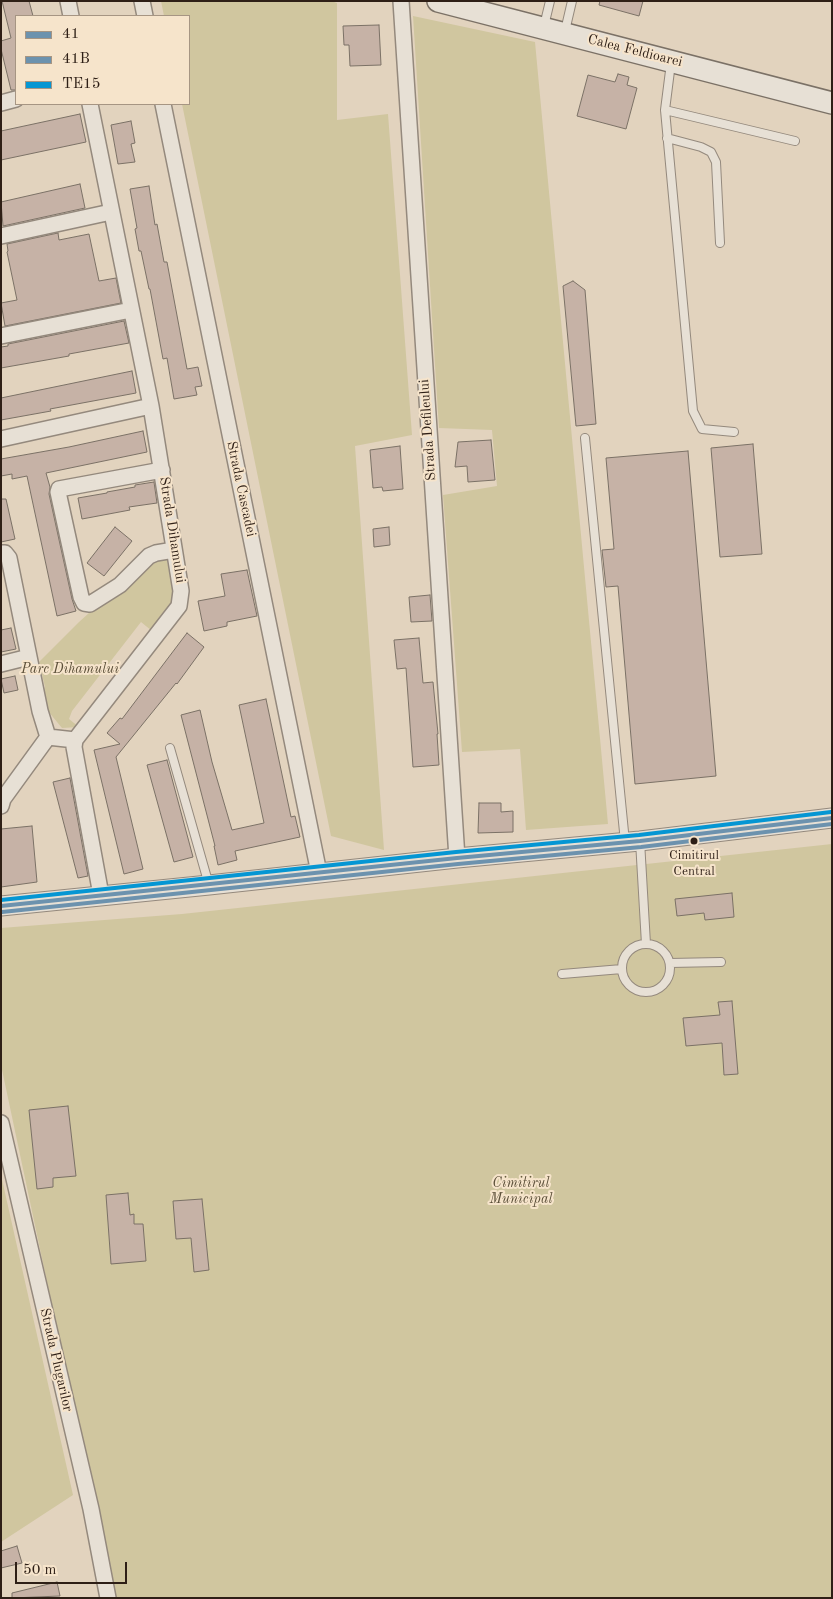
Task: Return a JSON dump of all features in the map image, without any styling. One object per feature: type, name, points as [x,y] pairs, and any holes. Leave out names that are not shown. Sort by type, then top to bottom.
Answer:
[{"type":"main road","name":"Calea Feldioarei","points":[[438,1],[832,103]]},
{"type":"street","points":[[68,1],[71,15]]},
{"type":"street","points":[[142,1],[145,15]]},
{"type":"street","name":"Strada Defileului","points":[[400,1],[457,858]]},
{"type":"street","points":[[1,103],[15,100]]},
{"type":"street","name":"Strada Dihamului","points":[[75,740],[179,606],[182,591],[150,406],[90,105]]},
{"type":"street","name":"Strada Cascadei","points":[[163,105],[319,873]]},
{"type":"street","points":[[1,236],[111,212]]},
{"type":"street","points":[[1,336],[131,310]]},
{"type":"street","points":[[1,439],[150,406]]},
{"type":"street","points":[[162,470],[59,489],[58,492],[81,597],[84,603],[90,604],[113,589],[149,556],[174,550]]},
{"type":"street","points":[[1,553],[5,553],[9,558],[40,710],[48,737]]},
{"type":"street","points":[[1,664],[29,657]]},
{"type":"street","points":[[48,737],[75,740],[74,747],[101,895]]},
{"type":"street","points":[[1,806],[3,800],[48,737]]},
{"type":"street","points":[[1,906],[457,858],[633,842],[832,818]]},
{"type":"street","name":"Strada Plugarilor","points":[[1,1123],[90,1509],[108,1598]]},
{"type":"lane","points":[[550,1],[554,30]]},
{"type":"lane","points":[[554,30],[572,1]]},
{"type":"lane","points":[[671,60],[665,110],[693,411],[702,429],[734,432]]},
{"type":"lane","points":[[665,110],[795,141]]},
{"type":"lane","points":[[667,138],[701,147],[712,152],[716,162],[720,244]]},
{"type":"lane","points":[[585,438],[646,944]]},
{"type":"lane","points":[[170,748],[210,885]]},
{"type":"lane","points":[[646,944],[654,945],[661,949],[667,955],[670,963],[668,979],[656,990],[648,992],[640,991],[628,983],[622,969],[623,962],[632,949],[646,944]]},
{"type":"lane","points":[[670,963],[721,962]]},
{"type":"lane","points":[[562,974],[622,969]]},
{"type":"green space","points":[[161,1],[331,1],[337,3],[337,120],[388,114],[412,435],[355,446],[384,850],[331,836],[182,105],[190,105],[190,15],[164,15]]},
{"type":"green space","points":[[413,16],[535,42],[608,824],[526,830],[520,749],[462,752],[443,495],[497,486],[492,430],[439,428]]},
{"type":"green space","name":"Parc Dihamului","points":[[166,555],[175,603],[152,631],[141,622],[72,711],[69,719],[79,727],[62,728],[48,711],[41,697],[45,687],[39,662],[79,622],[138,569]]},
{"type":"green space","name":"Cimitirul Municipal","points":[[832,844],[832,1598],[114,1598],[1,1065],[1,928],[182,914]]},
{"type":"green space","points":[[1,1175],[73,1495],[1,1542]]},
{"type":"building","points":[[2,1],[29,1],[33,15],[15,15],[15,90],[11,90],[1,49],[1,41],[11,38]]},
{"type":"building","points":[[600,1],[643,1],[639,16],[599,5]]},
{"type":"building","points":[[379,25],[381,65],[350,66],[349,45],[344,45],[343,26]]},
{"type":"building","points":[[618,74],[629,77],[627,85],[637,88],[626,129],[577,116],[588,75],[615,82]]},
{"type":"building","points":[[80,114],[86,142],[1,160],[1,131]]},
{"type":"building","points":[[131,121],[135,143],[131,144],[135,162],[118,164],[111,125]]},
{"type":"building","points":[[80,184],[85,208],[3,226],[1,202]]},
{"type":"building","points":[[149,186],[155,225],[157,224],[164,262],[167,262],[187,369],[198,367],[202,386],[195,387],[197,395],[174,399],[167,358],[163,359],[150,289],[141,251],[139,251],[130,189]]},
{"type":"building","points":[[58,233],[59,240],[89,234],[99,281],[116,278],[121,303],[5,326],[1,303],[17,300],[7,244]]},
{"type":"building","points":[[573,281],[585,290],[596,424],[576,426],[563,286]]},
{"type":"building","points":[[124,321],[129,343],[1,368],[1,347],[8,346],[8,344]]},
{"type":"building","points":[[132,371],[136,393],[1,420],[1,398]]},
{"type":"building","points":[[143,431],[147,452],[46,473],[50,487],[49,494],[76,611],[57,616],[27,476],[12,479],[12,474],[1,476],[1,459]]},
{"type":"building","points":[[491,440],[495,480],[468,482],[467,466],[455,467],[458,442]]},
{"type":"building","points":[[753,444],[762,554],[720,557],[711,448]]},
{"type":"building","points":[[400,446],[403,489],[383,491],[382,487],[373,488],[370,450]]},
{"type":"building","points":[[688,451],[716,776],[635,784],[618,586],[606,587],[602,550],[614,549],[606,458]]},
{"type":"building","points":[[154,482],[157,503],[129,507],[130,510],[82,519],[78,498]]},
{"type":"building","points":[[1,499],[6,499],[15,539],[1,542]]},
{"type":"building","points":[[115,527],[132,541],[104,576],[87,563]]},
{"type":"building","points":[[389,527],[390,545],[374,547],[373,529]]},
{"type":"building","points":[[247,570],[257,616],[227,622],[227,626],[204,631],[198,601],[225,596],[221,574]]},
{"type":"building","points":[[430,595],[432,621],[411,622],[409,597]]},
{"type":"building","points":[[11,628],[16,649],[1,652],[1,630]]},
{"type":"building","points":[[187,633],[204,647],[177,684],[116,757],[143,869],[124,874],[94,750],[120,744],[107,733],[120,718],[122,719]]},
{"type":"building","points":[[419,638],[423,683],[433,682],[439,765],[413,767],[406,668],[397,669],[394,640]]},
{"type":"building","points":[[15,676],[18,690],[4,693],[1,679]]},
{"type":"building","points":[[266,699],[291,817],[295,816],[300,837],[235,851],[237,860],[218,865],[215,846],[181,715],[200,710],[212,762],[232,830],[264,823],[239,705]]},
{"type":"building","points":[[167,760],[193,857],[174,862],[147,765]]},
{"type":"building","points":[[70,778],[88,876],[78,878],[53,782]]},
{"type":"building","points":[[479,803],[501,803],[501,812],[513,811],[513,832],[478,833]]},
{"type":"building","points":[[32,826],[37,882],[1,887],[1,829]]},
{"type":"building","points":[[732,893],[734,917],[705,920],[704,913],[677,916],[675,899]]},
{"type":"building","points":[[732,1001],[738,1074],[724,1075],[722,1043],[686,1046],[683,1018],[720,1015],[718,1002]]},
{"type":"building","points":[[68,1106],[76,1176],[53,1178],[53,1187],[37,1189],[29,1110]]},
{"type":"building","points":[[128,1193],[130,1215],[134,1214],[134,1224],[143,1224],[146,1261],[111,1264],[106,1195]]},
{"type":"building","points":[[202,1199],[209,1270],[194,1272],[191,1238],[176,1239],[173,1201]]},
{"type":"building","points":[[17,1546],[22,1563],[1,1568],[1,1551]]},
{"type":"building","points":[[57,1582],[60,1596],[12,1598],[12,1593]]},
{"type":"transit line","name":"TE15","points":[[1,900],[456,852],[639,835],[831,812]]},
{"type":"transit line","name":"41","points":[[1,906],[457,858],[640,841],[832,818]]},
{"type":"transit line","name":"41B","points":[[2,912],[458,864],[641,847],[832,824]]},
{"type":"place","name":"Cimitirul Central","points":[[694,841]]}]
